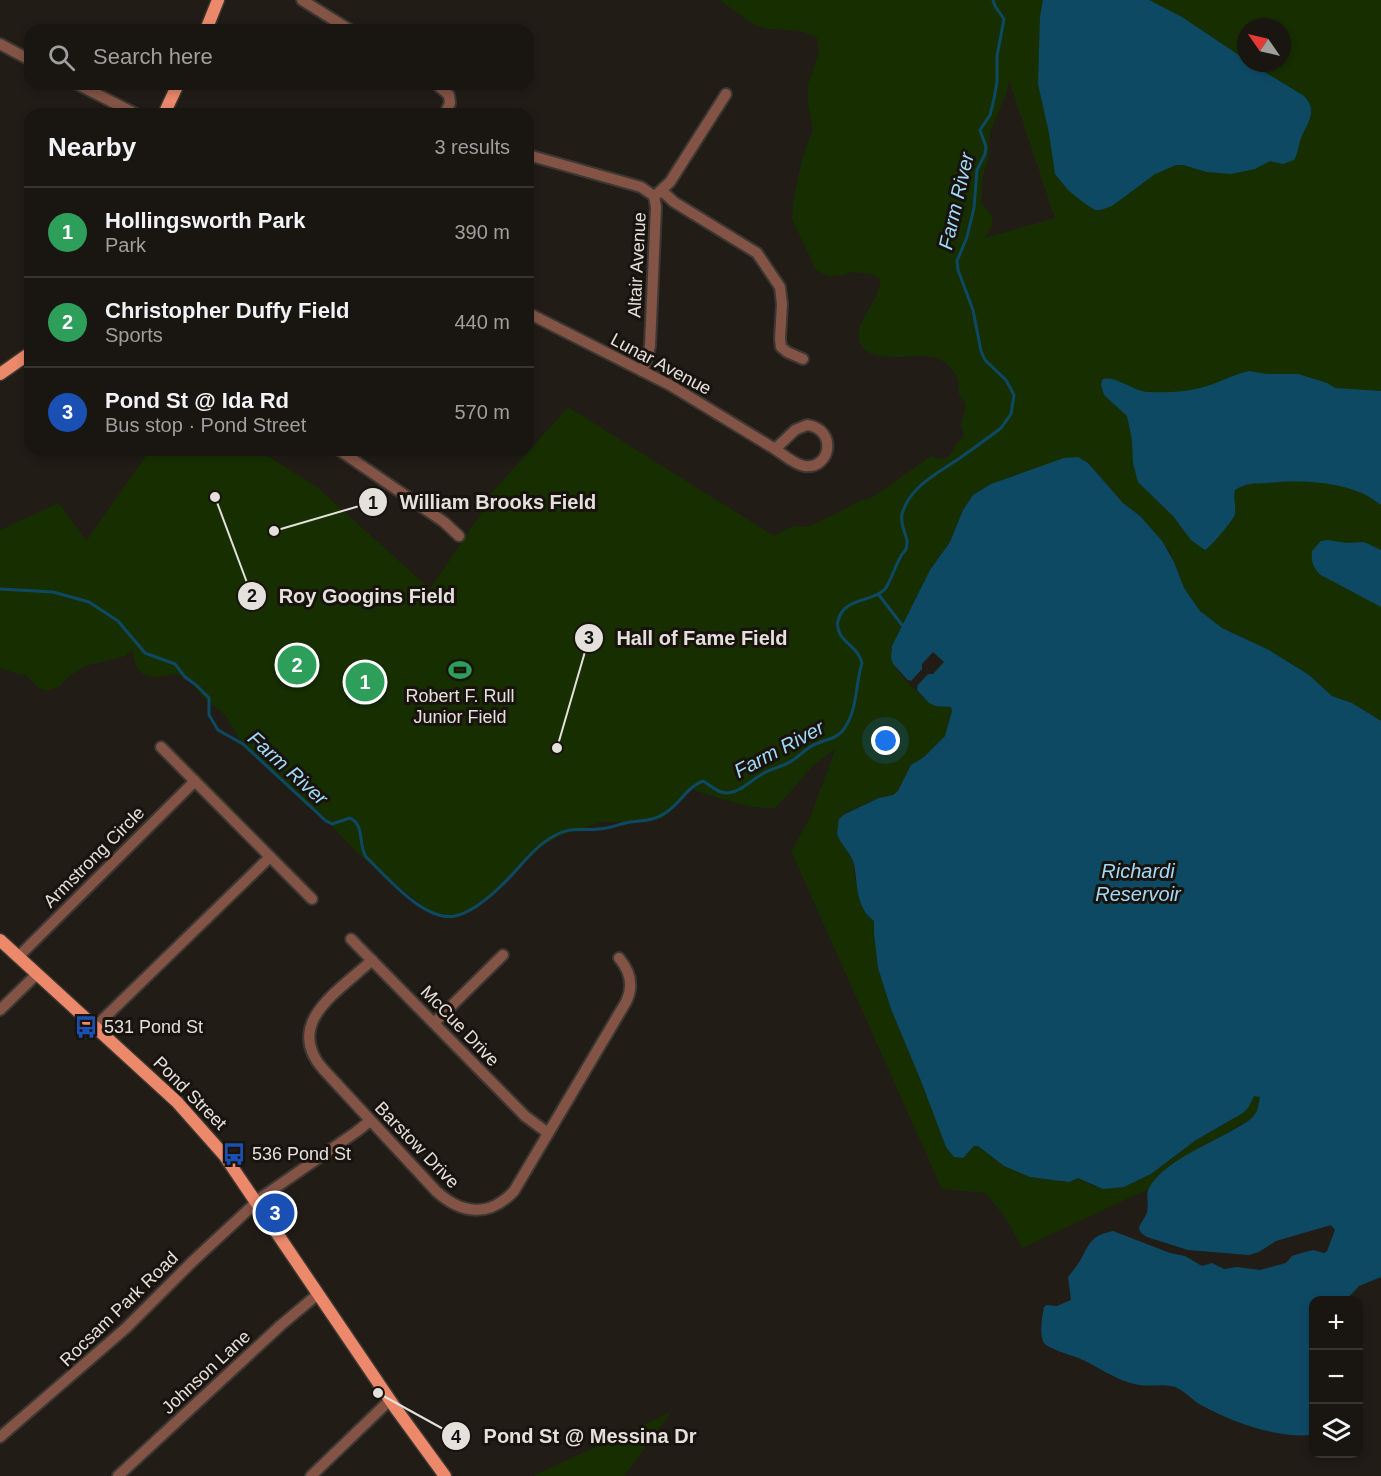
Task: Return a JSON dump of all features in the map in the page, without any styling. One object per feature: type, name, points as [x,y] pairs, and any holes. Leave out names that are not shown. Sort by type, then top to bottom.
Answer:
[{"type":"main road","points":[[208,24],[218,0]]},
{"type":"main road","points":[[167,108],[175,90]]},
{"type":"main road","points":[[0,374],[24,357]]},
{"type":"main road","name":"Pond Street","points":[[0,940],[195,1121],[224,1155],[390,1400],[445,1476]]},
{"type":"street","points":[[302,0],[340,24]]},
{"type":"street","points":[[0,44],[24,57]]},
{"type":"street","points":[[89,90],[124,108]]},
{"type":"street","points":[[444,90],[450,99],[447,108]]},
{"type":"street","points":[[658,194],[670,182],[726,94]]},
{"type":"street","points":[[534,157],[658,194],[752,249],[776,279],[782,294],[780,339],[782,347],[787,352],[803,359]]},
{"type":"street","name":"Altair Avenue","points":[[642,370],[650,346],[658,194]]},
{"type":"street","name":"Lunar Avenue","points":[[534,316],[678,390],[799,464],[810,466],[817,464],[827,453],[828,442],[820,429],[810,425],[795,430],[775,449]]},
{"type":"street","points":[[348,456],[444,522],[459,536]]},
{"type":"street","points":[[161,747],[312,899]]},
{"type":"street","name":"Armstrong Circle","points":[[18,957],[195,781]]},
{"type":"street","points":[[95,1027],[270,857]]},
{"type":"street","name":"McCue Drive","points":[[351,939],[530,1120],[548,1133]]},
{"type":"street","points":[[434,1023],[502,954]]},
{"type":"street","name":"Barstow Drive","points":[[372,960],[321,1006],[312,1023],[310,1042],[312,1053],[318,1064],[441,1196],[452,1204],[471,1210],[490,1208],[508,1197],[519,1183],[628,996],[630,979],[626,967],[619,958]]},
{"type":"street","points":[[0,1010],[37,974]]},
{"type":"street","name":"Rocsam Park Road","points":[[0,1437],[119,1335],[193,1261],[257,1202],[370,1121]]},
{"type":"street","name":"Johnson Lane","points":[[118,1476],[290,1317],[318,1294]]},
{"type":"street","points":[[311,1476],[390,1400]]},
{"type":"green space","points":[[719,0],[1381,0],[1381,721],[1352,703],[1332,696],[1309,675],[1269,650],[1222,628],[1200,611],[1184,588],[1170,552],[1140,516],[1123,503],[1088,463],[1064,458],[1014,475],[973,495],[963,510],[950,542],[930,570],[892,646],[894,666],[922,697],[932,704],[951,707],[952,711],[945,736],[924,757],[911,765],[898,791],[845,813],[849,854],[853,862],[862,908],[874,921],[878,968],[891,1009],[946,1147],[968,1154],[974,1146],[978,1146],[1004,1166],[1030,1177],[1063,1182],[1078,1178],[1093,1186],[1124,1187],[1151,1174],[1196,1140],[1243,1113],[1254,1095],[1260,1097],[1257,1111],[1252,1118],[1173,1165],[1148,1189],[1022,1248],[1007,1220],[986,1193],[942,1189],[791,851],[810,818],[835,750],[817,762],[774,808],[754,807],[734,802],[696,791],[692,786],[661,819],[642,822],[601,822],[559,836],[540,848],[504,883],[470,911],[455,916],[437,914],[423,906],[356,852],[323,816],[289,789],[265,764],[247,751],[225,715],[202,696],[188,679],[178,674],[155,677],[143,674],[136,667],[132,650],[125,656],[85,666],[69,676],[60,686],[47,691],[38,688],[26,675],[0,668],[0,530],[59,503],[86,541],[146,456],[268,456],[317,487],[430,589],[492,497],[490,495],[525,456],[534,456],[534,445],[568,407],[774,536],[793,526],[808,527],[859,501],[873,497],[931,456],[943,459],[949,456],[964,434],[961,425],[966,405],[959,394],[959,384],[954,373],[939,359],[879,356],[868,352],[861,346],[860,327],[877,294],[880,279],[873,275],[851,272],[828,276],[816,270],[792,219],[793,202],[802,159],[813,129],[808,104],[808,84],[819,52],[817,38],[795,30],[758,26]],"holes":[[[1009,80],[1055,218],[984,238],[991,229],[993,218],[981,202],[983,175],[988,160],[990,132],[1006,94]]]},
{"type":"green space","points":[[671,1412],[624,1476],[533,1476]]},
{"type":"water","points":[[1043,0],[1149,0],[1182,17],[1237,54],[1237,72],[1265,72],[1304,96],[1309,102],[1310,118],[1294,160],[1283,164],[1270,161],[1255,169],[1231,174],[1207,172],[1176,165],[1155,174],[1112,206],[1095,210],[1068,190],[1055,174],[1038,84],[1040,17]]},
{"type":"water","points":[[1249,371],[1267,374],[1298,374],[1327,383],[1335,388],[1381,391],[1381,505],[1370,497],[1342,486],[1295,481],[1247,485],[1235,490],[1234,517],[1212,544],[1205,550],[1191,540],[1173,516],[1138,482],[1133,463],[1132,440],[1127,416],[1104,395],[1102,380],[1111,379],[1143,391],[1175,392],[1206,386]]},
{"type":"water","name":"Richardi Reservoir","points":[[1078,457],[1088,463],[1123,503],[1140,516],[1162,541],[1174,562],[1184,588],[1200,611],[1222,628],[1269,650],[1309,675],[1332,696],[1352,703],[1381,721],[1381,1277],[1359,1286],[1350,1296],[1309,1296],[1309,1435],[1270,1432],[1241,1423],[1214,1412],[1175,1387],[1131,1383],[1049,1347],[1044,1343],[1042,1335],[1044,1307],[1057,1306],[1071,1300],[1068,1277],[1092,1241],[1105,1233],[1113,1231],[1170,1253],[1185,1256],[1202,1266],[1212,1263],[1224,1269],[1237,1267],[1260,1270],[1286,1263],[1292,1256],[1298,1254],[1313,1250],[1324,1253],[1327,1251],[1335,1230],[1331,1225],[1276,1241],[1259,1252],[1249,1255],[1188,1250],[1147,1237],[1140,1232],[1139,1227],[1147,1212],[1148,1191],[1157,1177],[1182,1158],[1252,1118],[1257,1111],[1260,1097],[1254,1096],[1243,1113],[1196,1140],[1151,1174],[1124,1187],[1103,1189],[1078,1178],[1069,1182],[1030,1177],[1004,1166],[978,1146],[974,1146],[963,1158],[954,1157],[946,1147],[891,1009],[878,968],[874,921],[860,902],[854,864],[837,834],[839,819],[879,798],[893,795],[898,791],[911,765],[924,757],[945,736],[951,707],[929,703],[893,664],[891,658],[892,646],[930,570],[950,542],[963,510],[973,495],[991,484],[1064,458]]},
{"type":"water","points":[[1321,541],[1346,543],[1364,542],[1381,550],[1381,607],[1321,575],[1316,570],[1312,562],[1312,551]]},
{"type":"pier","points":[[933,652],[944,662],[933,674],[928,674],[916,690],[907,682],[911,681],[922,669],[922,664]]},
{"type":"waterway","name":"Farm River","points":[[0,589],[53,592],[89,602],[118,621],[145,653],[175,664],[185,677],[209,698],[209,715],[218,730],[243,744],[326,821],[332,824],[350,818],[355,821],[360,830],[366,857],[406,896],[418,905],[443,916],[462,914],[481,903],[540,846],[560,833],[606,828],[652,819],[668,811],[703,781],[721,792],[733,792],[764,773],[790,762],[813,745],[838,735],[844,729],[852,713],[862,663],[860,657],[840,633],[838,621],[841,613],[852,604],[873,597],[887,586],[906,548],[907,540],[902,524],[902,514],[911,496],[926,481],[1001,428],[1011,414],[1014,395],[1006,380],[985,360],[981,351],[973,310],[958,270],[957,261],[967,237],[974,208],[977,170],[985,154],[986,147],[980,130],[990,115],[997,82],[997,56],[1004,19],[993,0]]},
{"type":"waterway","points":[[879,595],[902,625]]},
{"type":"place","name":"Roy Googins Field","points":[[215,497]]},
{"type":"place","name":"William Brooks Field","points":[[274,531]]},
{"type":"place","name":"Christopher Duffy Field","points":[[297,665]]},
{"type":"place","name":"Robert F. Rull Junior Field","points":[[460,670]]},
{"type":"place","name":"Hollingsworth Park","points":[[365,682]]},
{"type":"place","name":"Hall of Fame Field","points":[[557,748]]},
{"type":"place","name":"531 Pond St","points":[[86,1027]]},
{"type":"place","name":"536 Pond St","points":[[234,1154]]},
{"type":"place","name":"Pond St @ Ida Rd","points":[[275,1213]]},
{"type":"place","name":"Pond St @ Messina Dr","points":[[378,1393]]}]
